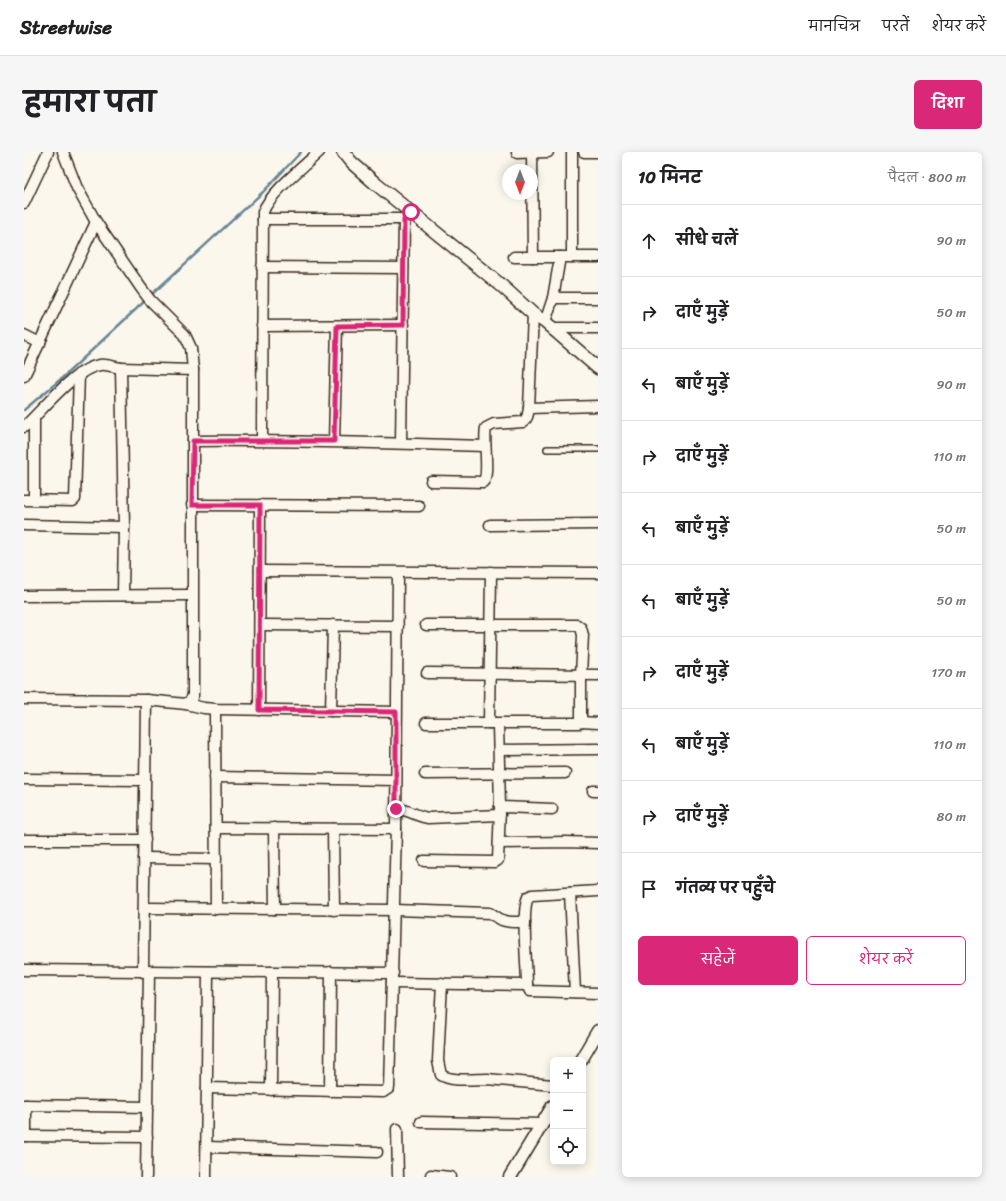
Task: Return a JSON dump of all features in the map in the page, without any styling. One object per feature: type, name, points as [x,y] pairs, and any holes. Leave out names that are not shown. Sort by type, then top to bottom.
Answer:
[{"type":"street","points":[[24,203],[48,152]]},
{"type":"street","points":[[63,152],[78,188],[96,222],[150,300],[185,335],[191,348],[193,370],[193,695],[191,700],[186,704]]},
{"type":"street","points":[[262,440],[263,219],[266,204],[274,193],[319,152]]},
{"type":"street","points":[[343,152],[351,162],[407,215],[502,286],[598,368]]},
{"type":"street","points":[[532,152],[533,257]]},
{"type":"street","points":[[517,153],[548,152]]},
{"type":"street","points":[[572,152],[572,257]]},
{"type":"street","points":[[584,152],[598,152]]},
{"type":"street","points":[[263,219],[407,215]]},
{"type":"street","points":[[402,443],[403,268],[407,215]]},
{"type":"street","points":[[24,376],[96,222]]},
{"type":"street","points":[[514,257],[598,257]]},
{"type":"street","points":[[548,325],[560,257]]},
{"type":"street","points":[[262,267],[403,268]]},
{"type":"street","points":[[553,298],[598,298]]},
{"type":"street","points":[[431,481],[483,482],[486,476],[486,430],[489,426],[494,424],[523,422],[528,417],[533,314]]},
{"type":"street","points":[[262,326],[403,325]]},
{"type":"street","points":[[548,325],[598,328]]},
{"type":"street","points":[[334,441],[337,326]]},
{"type":"street","points":[[24,335],[40,343]]},
{"type":"street","points":[[24,427],[79,374],[93,366],[102,365],[121,368],[193,370]]},
{"type":"street","points":[[121,368],[124,527],[123,596]]},
{"type":"street","points":[[34,418],[29,500],[73,500],[75,499],[79,374]]},
{"type":"street","points":[[529,408],[598,406]]},
{"type":"street","points":[[193,441],[334,441],[485,446]]},
{"type":"street","points":[[192,505],[419,506]]},
{"type":"street","points":[[259,710],[260,505]]},
{"type":"street","points":[[490,525],[598,524]]},
{"type":"street","points":[[24,525],[124,527]]},
{"type":"street","points":[[260,571],[598,573]]},
{"type":"street","points":[[424,861],[495,862],[498,860],[500,811],[499,750],[494,723],[489,674],[491,572]]},
{"type":"street","points":[[207,1088],[383,1092],[389,1088],[396,829],[395,780],[398,573]]},
{"type":"street","points":[[24,596],[192,596]]},
{"type":"street","points":[[260,625],[398,626]]},
{"type":"street","points":[[426,625],[576,625],[581,628],[583,635],[581,722]]},
{"type":"street","points":[[331,711],[333,626]]},
{"type":"street","points":[[427,673],[598,675]]},
{"type":"street","points":[[24,699],[146,700],[186,704],[215,709],[396,712]]},
{"type":"street","points":[[146,700],[144,858],[148,1107],[146,1177]]},
{"type":"street","points":[[215,709],[216,909]]},
{"type":"street","points":[[426,723],[598,723]]},
{"type":"street","points":[[499,750],[598,749]]},
{"type":"street","points":[[425,774],[565,773]]},
{"type":"street","points":[[215,777],[395,780]]},
{"type":"street","points":[[24,779],[145,780]]},
{"type":"street","points":[[396,809],[403,809],[420,817],[428,818],[552,808]]},
{"type":"street","points":[[216,828],[396,829]]},
{"type":"street","points":[[274,828],[275,909]]},
{"type":"street","points":[[333,829],[334,910]]},
{"type":"street","points":[[24,840],[145,840]]},
{"type":"street","points":[[499,843],[598,843]]},
{"type":"street","points":[[144,858],[216,859]]},
{"type":"street","points":[[598,892],[532,895],[528,897],[525,905],[528,988],[532,992],[598,993]]},
{"type":"street","points":[[570,893],[575,992]]},
{"type":"street","points":[[144,908],[394,910],[490,913],[507,922],[525,922]]},
{"type":"street","points":[[24,970],[146,972],[330,972],[442,983],[527,985]]},
{"type":"street","points":[[206,1177],[208,972]]},
{"type":"street","points":[[271,1090],[272,972]]},
{"type":"street","points":[[330,972],[330,1091]]},
{"type":"street","points":[[442,983],[438,1061],[441,1075],[452,1078],[550,1084]]},
{"type":"street","points":[[583,1057],[598,1031]]},
{"type":"street","points":[[147,1137],[25,1136],[25,1105],[148,1107]]},
{"type":"street","points":[[510,1177],[550,1111]]},
{"type":"street","points":[[421,1122],[542,1124]]},
{"type":"street","points":[[397,1129],[398,1177]]},
{"type":"street","points":[[207,1147],[377,1152]]},
{"type":"street","points":[[431,1175],[450,1177]]},
{"type":"lane","points":[[547,449],[598,449]]},
{"type":"waterway","points":[[150,296],[263,192],[301,152]]},
{"type":"waterway","points":[[24,410],[61,379],[147,299]]},
{"type":"route","points":[[396,809],[396,712],[259,710],[260,505],[192,505],[193,441],[334,441],[337,326],[403,325],[404,219],[411,212]]}]
